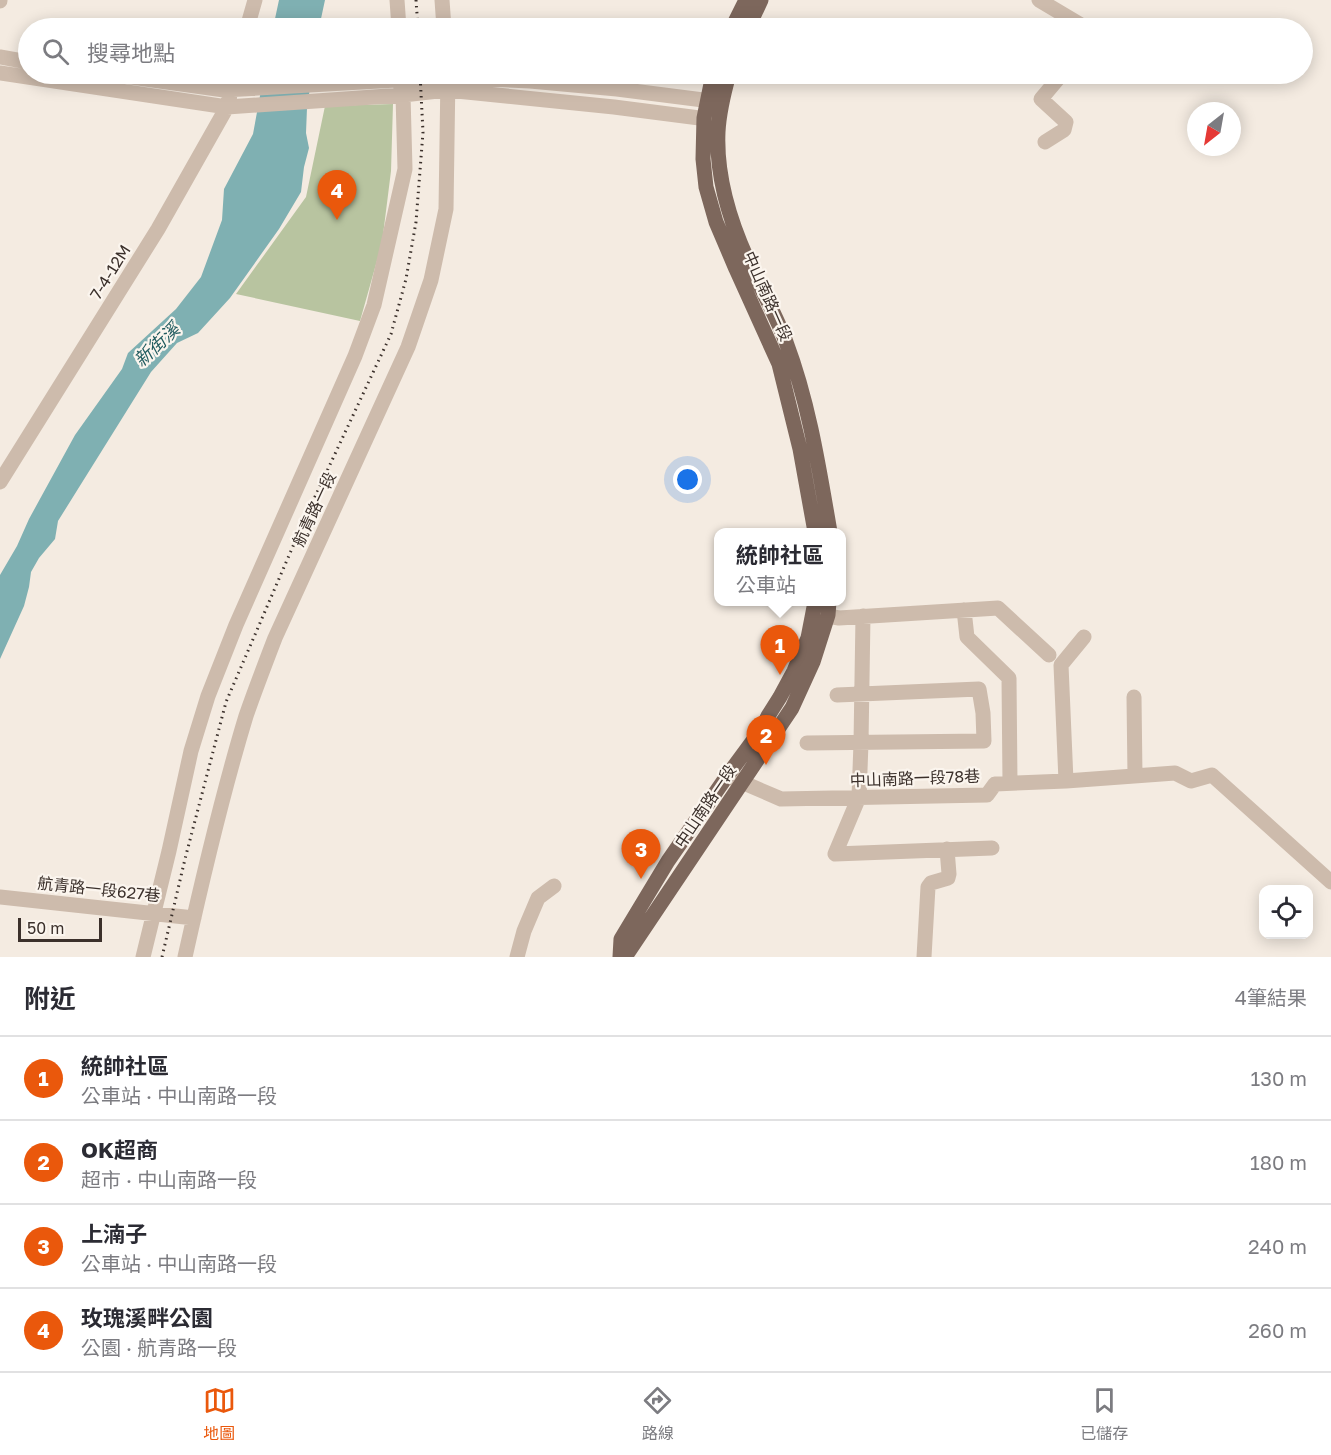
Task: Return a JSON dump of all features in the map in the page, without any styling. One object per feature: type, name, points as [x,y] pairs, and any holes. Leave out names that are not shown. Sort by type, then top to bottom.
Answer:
[{"type":"main road","points":[[737,18],[746,0]]},
{"type":"main road","points":[[753,18],[761,0]]},
{"type":"main road","name":"中山南路一段","points":[[714,84],[720,121],[718,159],[726,201],[731,219],[785,339],[798,376],[816,453],[829,528]]},
{"type":"main road","name":"中山南路一段","points":[[724,84],[704,118],[703,159],[706,187],[716,222],[779,364],[800,449],[815,528]]},
{"type":"main road","name":"中山南路一段","points":[[622,957],[621,939],[668,861],[761,730],[794,671],[821,608]]},
{"type":"main road","name":"中山南路一段","points":[[622,957],[792,708],[813,662],[821,608]]},
{"type":"street","points":[[250,18],[255,0]]},
{"type":"street","points":[[397,0],[398,18]]},
{"type":"street","points":[[442,0],[443,18]]},
{"type":"street","points":[[1039,0],[1069,18]]},
{"type":"street","points":[[0,57],[18,60]]},
{"type":"street","points":[[0,73],[18,76]]},
{"type":"street","points":[[73,84],[227,107],[326,100],[396,84]]},
{"type":"street","points":[[181,84],[224,90],[327,84]]},
{"type":"street","name":"7-4-12M","points":[[0,482],[159,229],[227,107],[232,84]]},
{"type":"street","name":"航青路一段","points":[[143,957],[191,751],[208,696],[241,614],[355,356],[374,305],[405,169],[400,84]]},
{"type":"street","name":"航青路一段","points":[[185,957],[219,812],[259,681],[275,638],[408,347],[430,279],[447,209],[448,84]]},
{"type":"street","points":[[473,84],[614,107],[720,121]]},
{"type":"street","points":[[562,84],[715,101]]},
{"type":"street","points":[[1045,142],[1064,130],[1066,122],[1041,99],[1054,84]]},
{"type":"street","points":[[821,608],[838,618],[998,608],[1049,655]]},
{"type":"street","points":[[964,610],[967,637],[1009,678],[1010,783]]},
{"type":"street","points":[[863,616],[859,797],[835,854],[992,848]]},
{"type":"street","points":[[1066,781],[1061,665],[1084,637]]},
{"type":"street","points":[[807,743],[984,741],[979,689],[837,695]]},
{"type":"street","points":[[1134,697],[1135,776]]},
{"type":"street","name":"中山南路一段78巷","points":[[727,776],[781,799],[987,795],[995,784],[1175,773],[1191,781],[1212,775],[1331,882]]},
{"type":"street","points":[[924,957],[928,887],[931,883],[948,878],[947,849]]},
{"type":"street","points":[[517,957],[524,931],[538,898],[554,886]]},
{"type":"street","name":"航青路一段627巷","points":[[0,897],[194,918]]},
{"type":"green space","points":[[393,104],[391,171],[382,243],[360,321],[236,294],[306,197],[325,106]]},
{"type":"water","points":[[279,0],[325,0],[321,18],[275,18]]},
{"type":"water","name":"新街溪","points":[[262,84],[311,84],[306,133],[309,148],[301,192],[279,229],[230,298],[198,333],[177,343],[151,372],[58,521],[55,539],[31,572],[24,606],[0,659],[0,575],[75,435],[122,369],[128,353],[176,309],[201,277],[222,220],[224,189],[253,134]]},
{"type":"railway","points":[[416,0],[417,18]]},
{"type":"railway","points":[[162,957],[226,702],[306,516],[391,334],[406,279],[416,222],[423,132],[421,84]]},
{"type":"place","name":"玫瑰溪畔公園","points":[[337,220]]},
{"type":"place","name":"統帥社區","points":[[780,675]]},
{"type":"place","name":"OK超商","points":[[766,765]]},
{"type":"place","name":"上湳子","points":[[641,879]]}]
